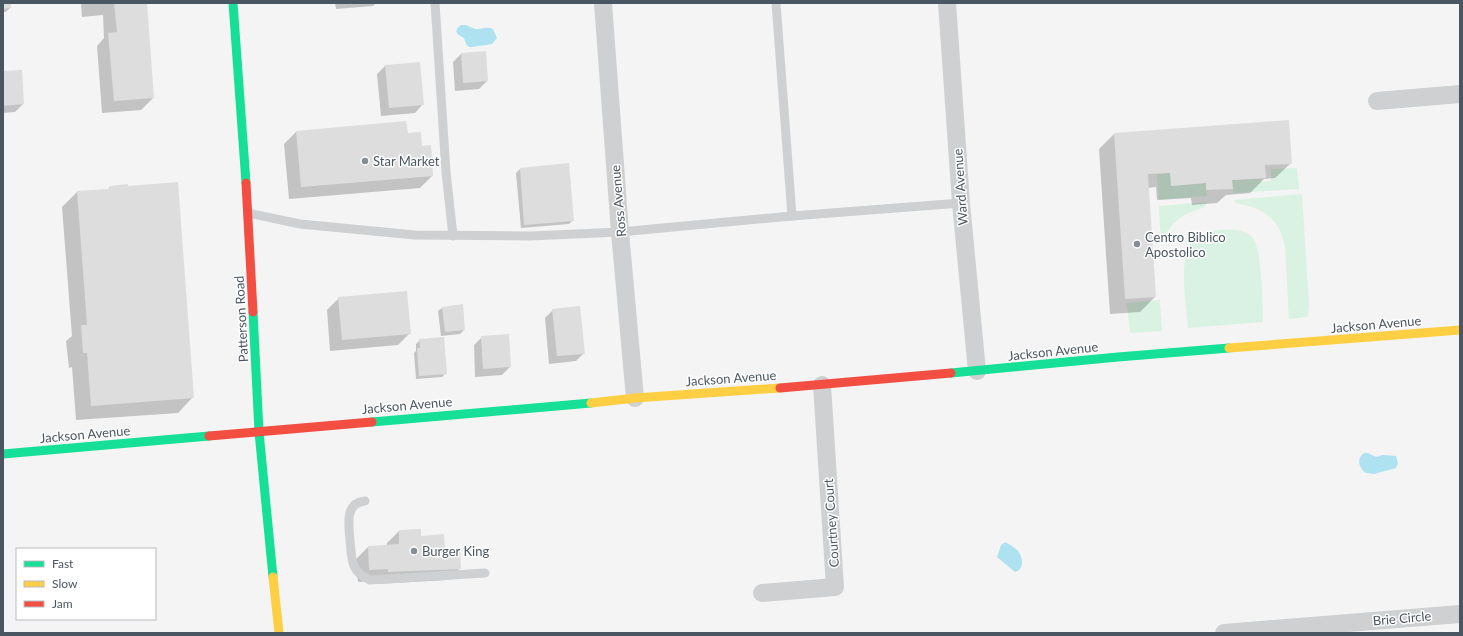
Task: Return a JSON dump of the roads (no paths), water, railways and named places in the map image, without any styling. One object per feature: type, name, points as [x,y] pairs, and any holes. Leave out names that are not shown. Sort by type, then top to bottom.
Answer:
[{"type":"street","name":"Patterson Road","points":[[233,3],[248,213],[259,432],[279,633]]},
{"type":"street","name":"Ross Avenue","points":[[604,3],[620,232],[635,398]]},
{"type":"street","name":"Ward Avenue","points":[[947,3],[961,203],[977,371]]},
{"type":"street","points":[[1377,100],[1460,94]]},
{"type":"street","name":"Jackson Avenue","points":[[3,454],[635,398],[822,385],[1118,357],[1460,330]]},
{"type":"street","name":"Courtney Court","points":[[762,593],[835,587],[822,385]]},
{"type":"street","name":"Brie Circle","points":[[1224,633],[1460,614]]},
{"type":"lane","points":[[435,3],[446,172],[454,236]]},
{"type":"lane","points":[[776,3],[792,216]]},
{"type":"lane","points":[[248,213],[300,224],[415,235],[530,236],[620,232],[792,216],[961,203]]},
{"type":"lane","points":[[365,500],[358,501],[352,507],[348,523],[354,566],[358,573],[363,577],[370,580],[485,573]]},
{"type":"water","points":[[461,25],[466,25],[475,29],[493,29],[497,38],[492,44],[472,47],[468,46],[464,38],[456,32]]},
{"type":"water","points":[[1364,453],[1368,453],[1376,457],[1383,455],[1396,456],[1398,463],[1396,468],[1374,474],[1366,473],[1359,463],[1360,458]]},
{"type":"water","points":[[1005,542],[1016,549],[1022,559],[1022,565],[1015,572],[997,557],[1001,545]]},
{"type":"place","name":"Star Market","points":[[365,161]]},
{"type":"place","name":"Centro Biblico Apostolico","points":[[1137,244]]},
{"type":"place","name":"Burger King","points":[[414,551]]}]
